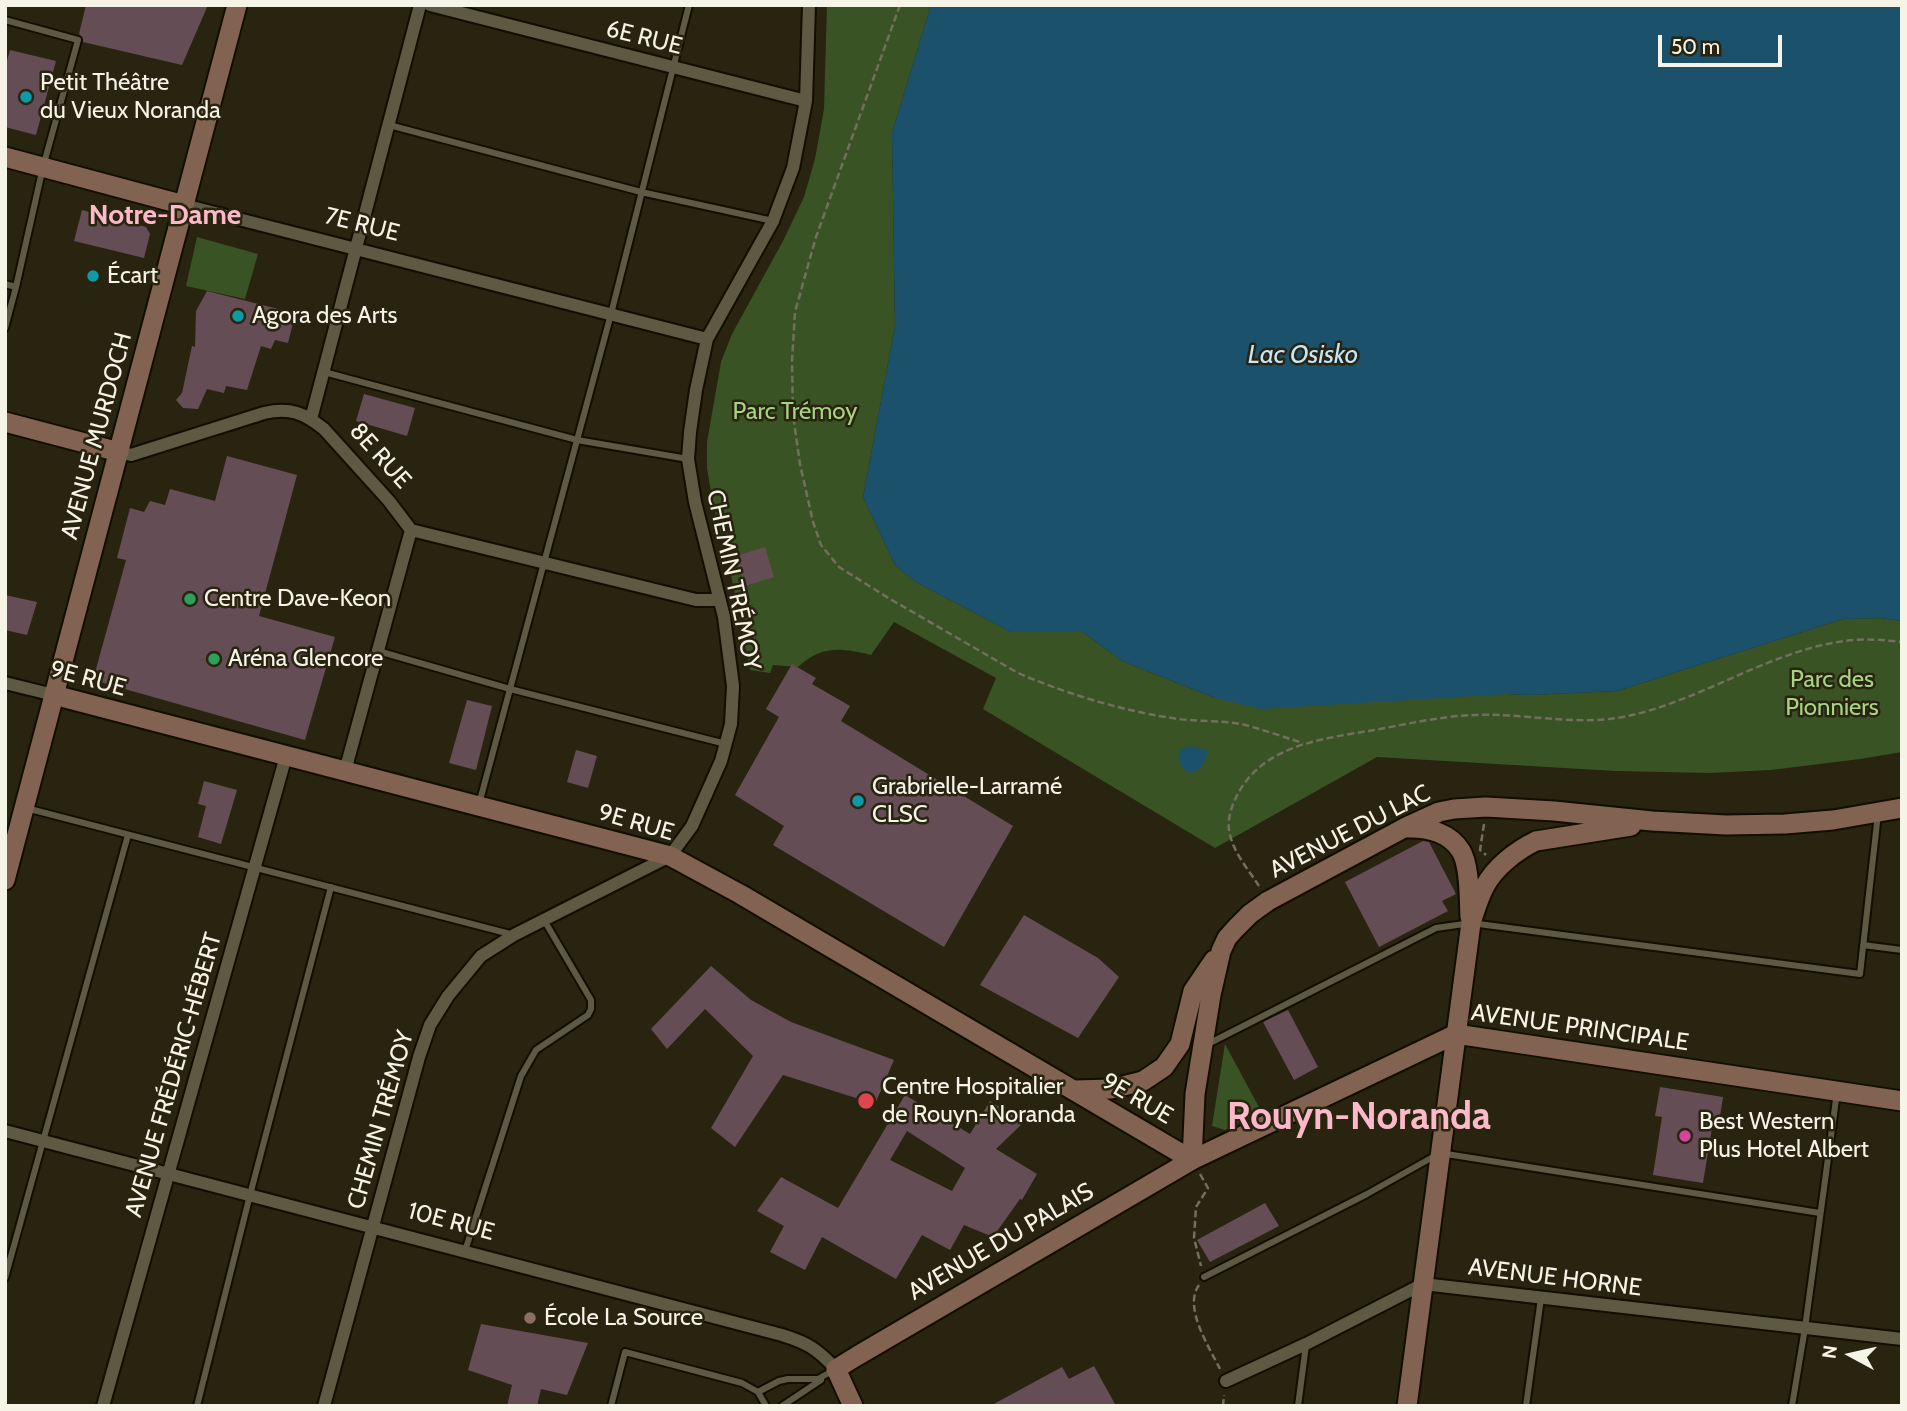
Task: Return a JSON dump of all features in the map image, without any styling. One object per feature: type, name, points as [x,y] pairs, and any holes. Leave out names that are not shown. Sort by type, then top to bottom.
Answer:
[{"type":"street","name":"AVENUE MURDOCH","points":[[5,880],[237,5]]},
{"type":"street","points":[[311,419],[420,5]]},
{"type":"street","name":"6E RUE","points":[[430,5],[806,101]]},
{"type":"street","name":"CHEMIN TRÉMOY","points":[[324,1406],[430,1025],[448,996],[481,957],[514,935],[670,856],[692,826],[726,744],[731,723],[733,686],[724,617],[695,502],[688,459],[696,390],[707,339],[773,221],[793,168],[806,101],[810,5]]},
{"type":"street","name":"7E RUE","points":[[5,157],[707,339]]},
{"type":"street","name":"8E RUE","points":[[5,422],[131,455],[239,420],[274,411],[294,411],[324,429],[389,501],[411,530]]},
{"type":"street","points":[[345,771],[411,530],[696,600],[719,600]]},
{"type":"street","name":"9E RUE","points":[[5,683],[670,856],[740,894],[1192,1160]]},
{"type":"street","name":"AVENUE FRÉDÉRIC-HÉBERT","points":[[103,1406],[286,756]]},
{"type":"street","name":"AVENUE DU LAC","points":[[1192,1160],[1195,1094],[1211,995],[1221,951],[1227,938],[1268,901],[1404,828],[1439,812],[1469,807],[1726,825],[1833,820],[1902,808]]},
{"type":"street","points":[[1407,1406],[1471,923],[1485,884],[1500,866],[1525,845],[1653,821]]},
{"type":"street","points":[[1404,828],[1433,829],[1450,839],[1461,851],[1466,868],[1471,923]]},
{"type":"street","points":[[1073,1090],[1111,1089],[1143,1081],[1164,1068],[1180,1044],[1193,991],[1221,951]]},
{"type":"street","name":"AVENUE PRINCIPALE","points":[[1192,1160],[1456,1034],[1902,1101]]},
{"type":"street","name":"10E RUE","points":[[5,1131],[782,1335],[806,1343],[824,1356],[836,1369],[853,1406]]},
{"type":"street","name":"AVENUE DU PALAIS","points":[[836,1369],[1192,1160]]},
{"type":"street","points":[[1226,1381],[1306,1344],[1423,1284]]},
{"type":"street","name":"AVENUE HORNE","points":[[1423,1284],[1902,1339]]},
{"type":"lane","points":[[479,806],[611,314],[689,5]]},
{"type":"lane","points":[[5,20],[78,40],[43,167],[5,328]]},
{"type":"lane","points":[[389,125],[641,192],[773,221]]},
{"type":"lane","points":[[5,284],[16,287]]},
{"type":"lane","points":[[324,372],[577,440],[688,459]]},
{"type":"lane","points":[[378,651],[510,689],[726,744]]},
{"type":"lane","points":[[24,808],[514,935]]},
{"type":"lane","points":[[1203,1046],[1436,928],[1471,923],[1860,974],[1878,813]]},
{"type":"lane","points":[[5,1278],[128,835]]},
{"type":"lane","points":[[197,1406],[331,887]]},
{"type":"lane","points":[[465,1251],[521,1076],[536,1050],[588,1015],[591,1009],[591,1000],[544,920]]},
{"type":"lane","points":[[1863,945],[1902,950]]},
{"type":"lane","points":[[1792,1406],[1838,1091]]},
{"type":"lane","points":[[1204,1277],[1367,1194],[1440,1153],[1820,1213]]},
{"type":"lane","points":[[1526,1406],[1541,1298]]},
{"type":"lane","points":[[1298,1406],[1306,1344]]},
{"type":"lane","points":[[611,1406],[625,1352],[742,1383],[758,1392],[766,1406]]},
{"type":"lane","points":[[758,1392],[788,1378],[818,1379],[836,1369]]},
{"type":"lane","points":[[782,1406],[836,1369]]},
{"type":"path","points":[[900,5],[819,228],[795,312],[793,415],[802,472],[813,523],[821,545],[839,567],[1018,673],[1039,682],[1127,709],[1170,718],[1242,724],[1303,743]]},
{"type":"path","points":[[1268,901],[1234,846],[1229,829],[1232,802],[1247,778],[1275,755],[1303,743],[1448,716],[1576,720],[1620,717],[1654,710],[1791,653],[1844,640],[1902,642]]},
{"type":"path","points":[[1486,807],[1479,850],[1500,866]]},
{"type":"path","points":[[1192,1160],[1208,1188],[1196,1207],[1194,1238],[1204,1277],[1194,1292],[1196,1318],[1226,1381],[1223,1406]]},
{"type":"green space","name":"Parc Trémoy","points":[[827,5],[931,5],[892,133],[895,326],[863,497],[895,565],[914,581],[1011,632],[1083,632],[1122,661],[1215,698],[1530,695],[1617,691],[1843,619],[1880,618],[1902,621],[1902,752],[1771,770],[1710,773],[1615,771],[1377,757],[1215,848],[983,709],[996,678],[894,622],[871,655],[832,650],[815,655],[798,667],[773,665],[770,673],[750,670],[728,560],[713,504],[707,468],[707,442],[721,362],[732,334],[804,197],[815,159],[824,109]]},
{"type":"green space","points":[[197,237],[258,254],[245,299],[186,286]]},
{"type":"green space","points":[[1225,1044],[1261,1111],[1225,1130],[1212,1126]]},
{"type":"water","name":"Lac Osisko","points":[[931,5],[1902,5],[1902,621],[1880,618],[1843,619],[1617,691],[1506,694],[1262,709],[1215,698],[1122,661],[1083,632],[1011,632],[914,581],[895,565],[863,497],[895,326],[892,133]]},
{"type":"water","points":[[1189,746],[1208,750],[1203,765],[1189,773],[1179,761],[1179,751]]},
{"type":"building","points":[[86,5],[208,5],[182,65],[83,42],[79,34]]},
{"type":"building","name":"Petit Théâtre du Vieux Noranda","points":[[10,50],[56,61],[36,135],[5,127],[5,68]]},
{"type":"building","points":[[82,210],[146,227],[150,234],[144,258],[74,241]]},
{"type":"building","points":[[207,291],[282,310],[279,321],[293,323],[288,343],[275,340],[271,349],[261,346],[247,390],[226,386],[224,393],[207,389],[198,409],[183,408],[176,400],[182,393],[192,346],[195,347],[196,311]]},
{"type":"building","points":[[364,394],[415,408],[407,436],[356,421]]},
{"type":"building","name":"Centre Dave-Keon","points":[[227,456],[297,475],[259,616],[335,637],[305,740],[93,680],[126,560],[117,558],[130,508],[144,512],[150,501],[165,505],[170,489],[215,501]]},
{"type":"building","points":[[765,547],[774,577],[745,586],[736,556]]},
{"type":"building","points":[[5,595],[37,602],[27,635],[5,630]]},
{"type":"building","name":"Grabrielle-Larramé CLSC","points":[[792,664],[816,678],[812,684],[850,706],[841,721],[1013,826],[944,947],[773,845],[784,826],[735,795],[779,717],[766,709]]},
{"type":"building","points":[[467,700],[492,706],[476,770],[449,763]]},
{"type":"building","points":[[576,750],[597,756],[588,788],[567,782]]},
{"type":"building","points":[[204,781],[237,790],[221,844],[198,837],[206,806],[198,804]]},
{"type":"building","points":[[1423,841],[1429,842],[1456,894],[1442,901],[1448,911],[1379,947],[1345,882]]},
{"type":"building","points":[[1024,915],[1098,958],[1119,977],[1078,1038],[980,985]]},
{"type":"building","points":[[711,966],[751,1000],[791,1022],[894,1060],[875,1104],[783,1075],[735,1147],[711,1128],[753,1056],[705,1009],[667,1049],[651,1029]]},
{"type":"building","points":[[1288,1010],[1318,1067],[1294,1080],[1263,1022]]},
{"type":"building","name":"Best Western Plus Hotel Albert","points":[[1660,1087],[1723,1097],[1718,1129],[1712,1128],[1703,1183],[1653,1175],[1662,1117],[1655,1116]]},
{"type":"building","points":[[905,1095],[970,1134],[990,1101],[1024,1122],[996,1149],[1037,1174],[1022,1200],[1020,1199],[993,1237],[964,1225],[950,1250],[922,1235],[896,1279],[822,1237],[805,1270],[770,1252],[784,1226],[757,1211],[781,1177],[838,1208]],"holes":[[[907,1131],[965,1168],[952,1191],[890,1160]]]},
{"type":"building","points":[[1265,1203],[1279,1226],[1210,1262],[1197,1240]]},
{"type":"building","points":[[481,1324],[588,1343],[567,1395],[541,1389],[537,1406],[507,1406],[512,1385],[468,1370]]},
{"type":"building","points":[[1094,1366],[1116,1406],[990,1406],[1062,1367],[1069,1379]]},
{"type":"place","name":"Petit Théâtre du Vieux Noranda","points":[[26,97]]},
{"type":"place","name":"Écart","points":[[93,276]]},
{"type":"place","name":"Agora des Arts","points":[[238,316]]},
{"type":"place","name":"Centre Dave-Keon","points":[[190,599]]},
{"type":"place","name":"Aréna Glencore","points":[[214,659]]},
{"type":"place","name":"Grabrielle-Larramé CLSC","points":[[858,801]]},
{"type":"place","name":"Centre Hospitalier de Rouyn-Noranda","points":[[866,1101]]},
{"type":"place","name":"Best Western Plus Hotel Albert","points":[[1685,1136]]},
{"type":"place","name":"École La Source","points":[[530,1318]]},
{"type":"district","name":"Notre-Dame","points":[[165,216]]},
{"type":"district","name":"Rouyn-Noranda","points":[[1359,1118]]},
{"type":"park label","name":"Parc des Pionniers","points":[[1832,694]]}]
